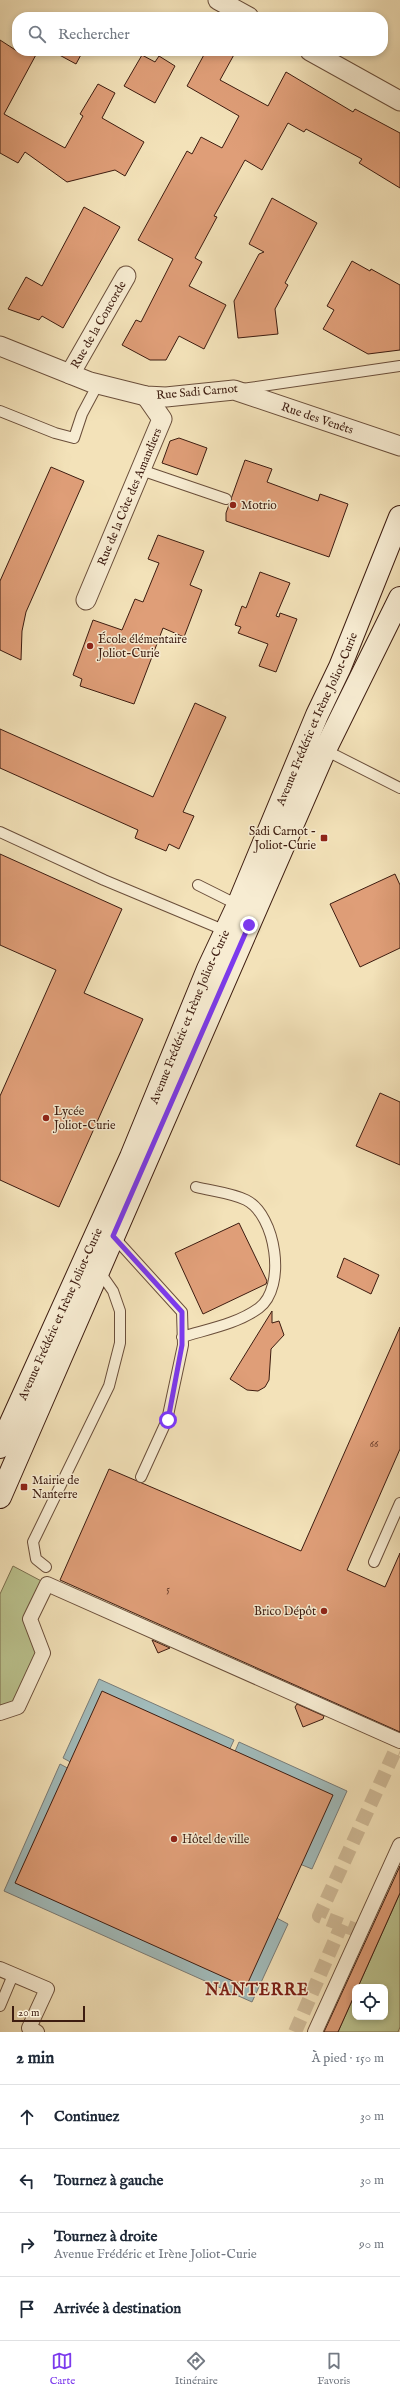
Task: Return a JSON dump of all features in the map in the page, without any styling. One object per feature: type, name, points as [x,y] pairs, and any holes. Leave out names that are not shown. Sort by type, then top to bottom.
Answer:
[{"type":"main road","name":"Avenue Frédéric et Irène Joliot-Curie","points":[[0,1446],[130,1157],[318,715],[340,667],[400,517]]},
{"type":"main road","name":"Avenue Frédéric et Irène Joliot-Curie","points":[[0,1497],[20,1456],[98,1270],[325,750],[400,598]]},
{"type":"street","points":[[218,0],[240,12]]},
{"type":"street","points":[[319,56],[400,101]]},
{"type":"street","name":"Rue de la Concorde","points":[[70,374],[126,276]]},
{"type":"street","name":"Rue Sadi Carnot","points":[[0,346],[98,384],[146,396],[166,396],[234,390]]},
{"type":"street","name":"Rue des Venêts","points":[[234,390],[400,446]]},
{"type":"street","name":"Rue de la Côte des Amandiers","points":[[86,600],[162,419],[146,396]]},
{"type":"street","points":[[0,1713],[18,1707],[42,1653],[30,1619],[47,1584],[400,1741]]},
{"type":"street","points":[[315,2032],[400,1844]]},
{"type":"street","points":[[6,1972],[47,1989],[29,2028],[37,2032]]},
{"type":"lane","name":"Rue Sadi Carnot","points":[[234,390],[400,366]]},
{"type":"lane","points":[[0,411],[55,434],[74,438],[82,414],[98,384]]},
{"type":"lane","points":[[141,470],[226,499]]},
{"type":"lane","points":[[325,750],[400,788]]},
{"type":"lane","points":[[0,832],[104,880],[226,931]]},
{"type":"lane","points":[[198,885],[238,904]]},
{"type":"lane","points":[[182,1336],[231,1323],[260,1308],[272,1290],[276,1269],[271,1236],[260,1212],[246,1200],[196,1187]]},
{"type":"lane","points":[[113,1236],[182,1312],[182,1345],[168,1420],[141,1477]]},
{"type":"lane","points":[[46,1567],[36,1559],[32,1542],[109,1386],[120,1343],[120,1311],[113,1291],[98,1270]]},
{"type":"lane","points":[[374,1562],[400,1504]]},
{"type":"lane","points":[[0,2006],[6,1972]]},
{"type":"green space","points":[[13,1566],[47,1584],[30,1619],[43,1653],[18,1707],[0,1713],[0,1594]]},
{"type":"green space","points":[[400,1893],[400,2027],[398,2032],[338,2032],[352,2001],[352,2020],[388,2020],[388,1984],[359,1984]]},
{"type":"water","points":[[99,1679],[234,1740],[228,1753],[76,1765],[63,1758]]},
{"type":"water","points":[[239,1742],[347,1791],[312,1869],[295,1862],[233,1756]]},
{"type":"water","points":[[60,1764],[73,1771],[271,1915],[288,1924],[252,2002],[4,1891]]},
{"type":"building","points":[[0,40],[12,48],[12,56],[35,56],[4,114],[65,148],[83,116],[80,114],[98,84],[115,93],[102,118],[144,142],[125,176],[115,170],[67,182],[25,152],[18,163],[0,153]]},
{"type":"building","points":[[61,56],[80,56],[76,64]]},
{"type":"building","points":[[141,56],[155,62],[159,56],[175,66],[155,103],[124,86]]},
{"type":"building","points":[[203,56],[233,56],[220,80],[268,106],[286,72],[353,112],[355,109],[400,133],[400,188],[359,163],[362,159],[306,129],[304,132],[288,123],[262,170],[245,160],[214,216],[217,217],[195,258],[202,262],[189,286],[226,305],[204,349],[179,336],[166,360],[150,360],[122,345],[136,320],[141,322],[173,259],[138,240],[187,151],[192,154],[201,137],[222,148],[239,116],[187,86]]},
{"type":"building","points":[[272,198],[317,223],[285,283],[288,285],[275,309],[278,334],[238,338],[234,301],[259,254],[264,252],[249,244]]},
{"type":"building","points":[[84,207],[120,227],[63,328],[42,316],[39,320],[8,309],[26,277],[42,286]]},
{"type":"building","points":[[352,261],[370,271],[371,269],[400,285],[400,350],[368,354],[323,329],[334,310],[327,306]]},
{"type":"building","points":[[179,438],[207,448],[197,475],[162,463],[170,441]]},
{"type":"building","points":[[245,460],[272,469],[267,482],[318,501],[320,494],[348,504],[329,557],[226,521],[226,513]]},
{"type":"building","points":[[51,467],[84,481],[26,612],[22,631],[21,660],[0,650],[0,581]]},
{"type":"building","points":[[158,535],[204,551],[190,585],[202,590],[184,637],[163,628],[134,704],[80,686],[82,679],[73,675],[93,620],[122,630],[135,599],[143,602],[159,563],[148,559]]},
{"type":"building","points":[[260,572],[290,583],[276,616],[279,617],[280,613],[297,619],[276,672],[259,666],[268,644],[238,633],[241,627],[235,625],[242,606],[246,608]]},
{"type":"building","points":[[195,703],[226,717],[183,812],[194,816],[179,849],[169,844],[166,851],[135,838],[138,830],[0,768],[0,729],[153,797]]},
{"type":"building","points":[[0,854],[122,909],[84,993],[143,1019],[59,1207],[0,1180],[0,1096],[56,970],[0,945]]},
{"type":"building","points":[[395,874],[400,885],[400,948],[360,967],[330,904]]},
{"type":"building","points":[[380,1093],[400,1102],[400,1165],[356,1146]]},
{"type":"building","points":[[239,1223],[267,1281],[266,1284],[203,1314],[175,1253]]},
{"type":"building","points":[[344,1258],[379,1275],[371,1294],[337,1277]]},
{"type":"building","points":[[272,1311],[272,1323],[279,1321],[284,1335],[271,1349],[269,1380],[265,1387],[258,1391],[247,1390],[230,1379]]},
{"type":"building","points":[[400,1327],[400,1449],[347,1570],[385,1587],[400,1553],[400,1732],[60,1580],[109,1469],[301,1551]]},
{"type":"building","points":[[152,1640],[170,1648],[158,1653]]},
{"type":"building","name":"Hôtel de ville","points":[[102,1691],[333,1795],[246,1987],[15,1883]]},
{"type":"building","points":[[297,1704],[324,1716],[323,1719],[303,1727],[295,1707]]},
{"type":"building","points":[[400,1866],[400,1893],[359,1984],[352,1984],[352,2001],[338,2032],[324,2032]]},
{"type":"tunnel","points":[[361,1932],[319,1916],[395,1751],[400,1753]]},
{"type":"tunnel","points":[[295,2032],[342,1924]]},
{"type":"place","name":"Motrio","points":[[233,505]]},
{"type":"place","name":"École élémentaire Joliot-Curie","points":[[90,646]]},
{"type":"place","name":"Sadi Carnot - Joliot-Curie","points":[[324,838]]},
{"type":"place","name":"Lycée Joliot-Curie","points":[[46,1118]]},
{"type":"place","name":"Mairie de Nanterre","points":[[24,1487]]},
{"type":"place","name":"Brico Dépôt","points":[[324,1611]]},
{"type":"place","name":"Hôtel de ville","points":[[174,1839]]},
{"type":"district","name":"NANTERRE","points":[[257,1991]]},
{"type":"route","points":[[168,1420],[182,1345],[182,1312],[113,1236],[249,925]]}]
